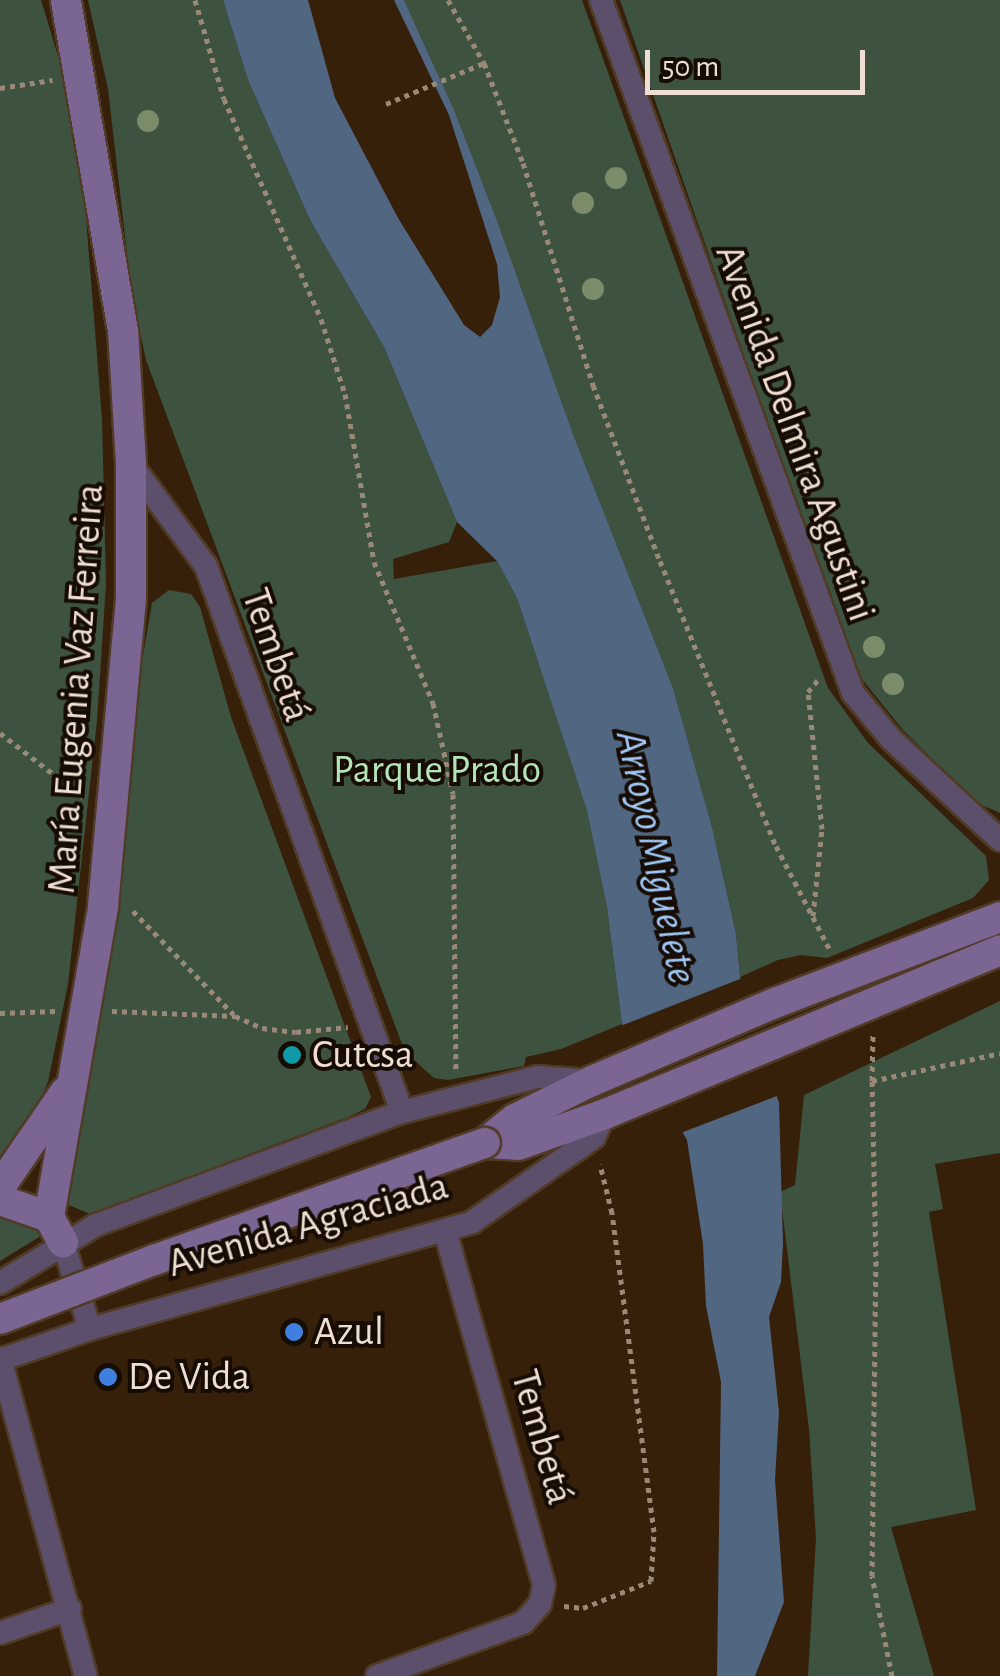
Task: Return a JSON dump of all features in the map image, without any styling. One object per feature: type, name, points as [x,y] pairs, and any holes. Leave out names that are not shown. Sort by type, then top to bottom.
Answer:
[{"type":"main road","name":"María Eugenia Vaz Ferreira","points":[[56,1230],[69,1085],[114,820],[131,598],[131,464],[123,331],[66,0]]},
{"type":"main road","name":"Avenida Agraciada","points":[[485,1144],[515,1118],[592,1081],[775,1003],[1000,917]]},
{"type":"main road","name":"Avenida Agraciada","points":[[0,1319],[154,1260],[485,1144],[518,1145],[599,1125],[1000,950]]},
{"type":"main road","name":"María Eugenia Vaz Ferreira","points":[[0,1187],[69,1085]]},
{"type":"main road","points":[[0,1200],[56,1230]]},
{"type":"street","name":"Avenida Delmira Agustini","points":[[600,0],[836,658],[869,716],[1000,840]]},
{"type":"street","name":"Tembetá","points":[[131,464],[206,566],[402,1112]]},
{"type":"street","name":"Avenida Agraciada","points":[[0,1283],[56,1230],[96,1225],[402,1112],[457,1096],[537,1078],[592,1081]]},
{"type":"street","name":"Avenida Agraciada","points":[[0,1359],[90,1329],[446,1233],[472,1222],[599,1125]]},
{"type":"street","name":"María Eugenia Vaz Ferreira","points":[[56,1230],[90,1329]]},
{"type":"street","name":"Tembetá","points":[[446,1233],[544,1585],[540,1604]]},
{"type":"street","points":[[0,1359],[86,1676]]},
{"type":"street","points":[[377,1676],[524,1624],[540,1604]]},
{"type":"street","points":[[0,1633],[70,1609]]},
{"type":"path","points":[[195,0],[224,99],[322,319],[345,394],[374,562],[433,702],[453,794],[457,1096]]},
{"type":"path","points":[[448,0],[484,63],[523,163],[593,385],[646,526],[776,846],[844,977]]},
{"type":"path","points":[[386,104],[484,63]]},
{"type":"path","points":[[0,88],[27,81],[80,79]]},
{"type":"path","points":[[813,919],[822,829],[808,692],[836,658]]},
{"type":"path","points":[[0,733],[114,820]]},
{"type":"path","points":[[106,881],[180,963],[235,1016],[262,1028],[296,1032],[370,1024]]},
{"type":"path","points":[[874,1002],[872,1576],[892,1676]]},
{"type":"path","points":[[0,1013],[84,1010],[235,1016]]},
{"type":"path","points":[[872,1080],[1000,1053]]},
{"type":"path","points":[[540,1604],[583,1608],[651,1581],[654,1532],[599,1125]]},
{"type":"green space","points":[[0,0],[41,0],[61,66],[83,180],[102,419],[106,584],[97,720],[68,984],[48,1082],[25,1135],[0,1156]]},
{"type":"green space","name":"Parque Prado","points":[[88,0],[223,0],[248,80],[310,220],[384,347],[457,522],[449,542],[393,559],[394,579],[497,561],[517,598],[587,811],[607,906],[622,1024],[561,1049],[526,1057],[524,1066],[448,1080],[434,1078],[405,1052],[146,360],[131,288],[108,89]]},
{"type":"green space","points":[[404,0],[582,0],[828,688],[868,743],[986,856],[989,880],[973,898],[827,958],[801,955],[778,960],[740,977],[736,934],[712,827],[673,688],[573,434],[455,112]]},
{"type":"green space","points":[[620,0],[1000,0],[1000,813],[977,803],[903,730],[853,668]]},
{"type":"green space","name":"Parque Prado","points":[[169,590],[191,594],[200,607],[231,717],[371,1097],[365,1109],[348,1117],[90,1214],[69,1205],[65,1188],[152,603]]},
{"type":"green space","points":[[1000,1001],[1000,1153],[935,1164],[943,1209],[929,1212],[976,1510],[891,1527],[934,1676],[808,1676],[816,1538],[809,1429],[780,1192],[795,1185],[804,1095]]},
{"type":"green space","points":[[17,1214],[40,1230],[39,1237],[0,1261],[0,1215]]},
{"type":"water","name":"Arroyo Miguelete","points":[[223,0],[308,0],[335,98],[398,218],[464,325],[480,337],[492,325],[500,297],[497,264],[449,115],[394,0],[404,0],[455,112],[573,434],[673,688],[712,827],[736,934],[740,977],[779,1103],[783,1244],[781,1282],[769,1317],[779,1412],[775,1480],[784,1602],[755,1676],[717,1676],[721,1382],[706,1306],[703,1244],[687,1140],[622,1024],[607,907],[587,811],[517,598],[497,561],[457,522],[384,347],[310,220],[248,80]]},
{"type":"pier","points":[[745,977],[782,1094],[678,1134],[618,1027]]},
{"type":"place","name":"Cutcsa","points":[[292,1055]]},
{"type":"place","name":"Azul","points":[[294,1332]]},
{"type":"place","name":"De Vida","points":[[108,1377]]}]
